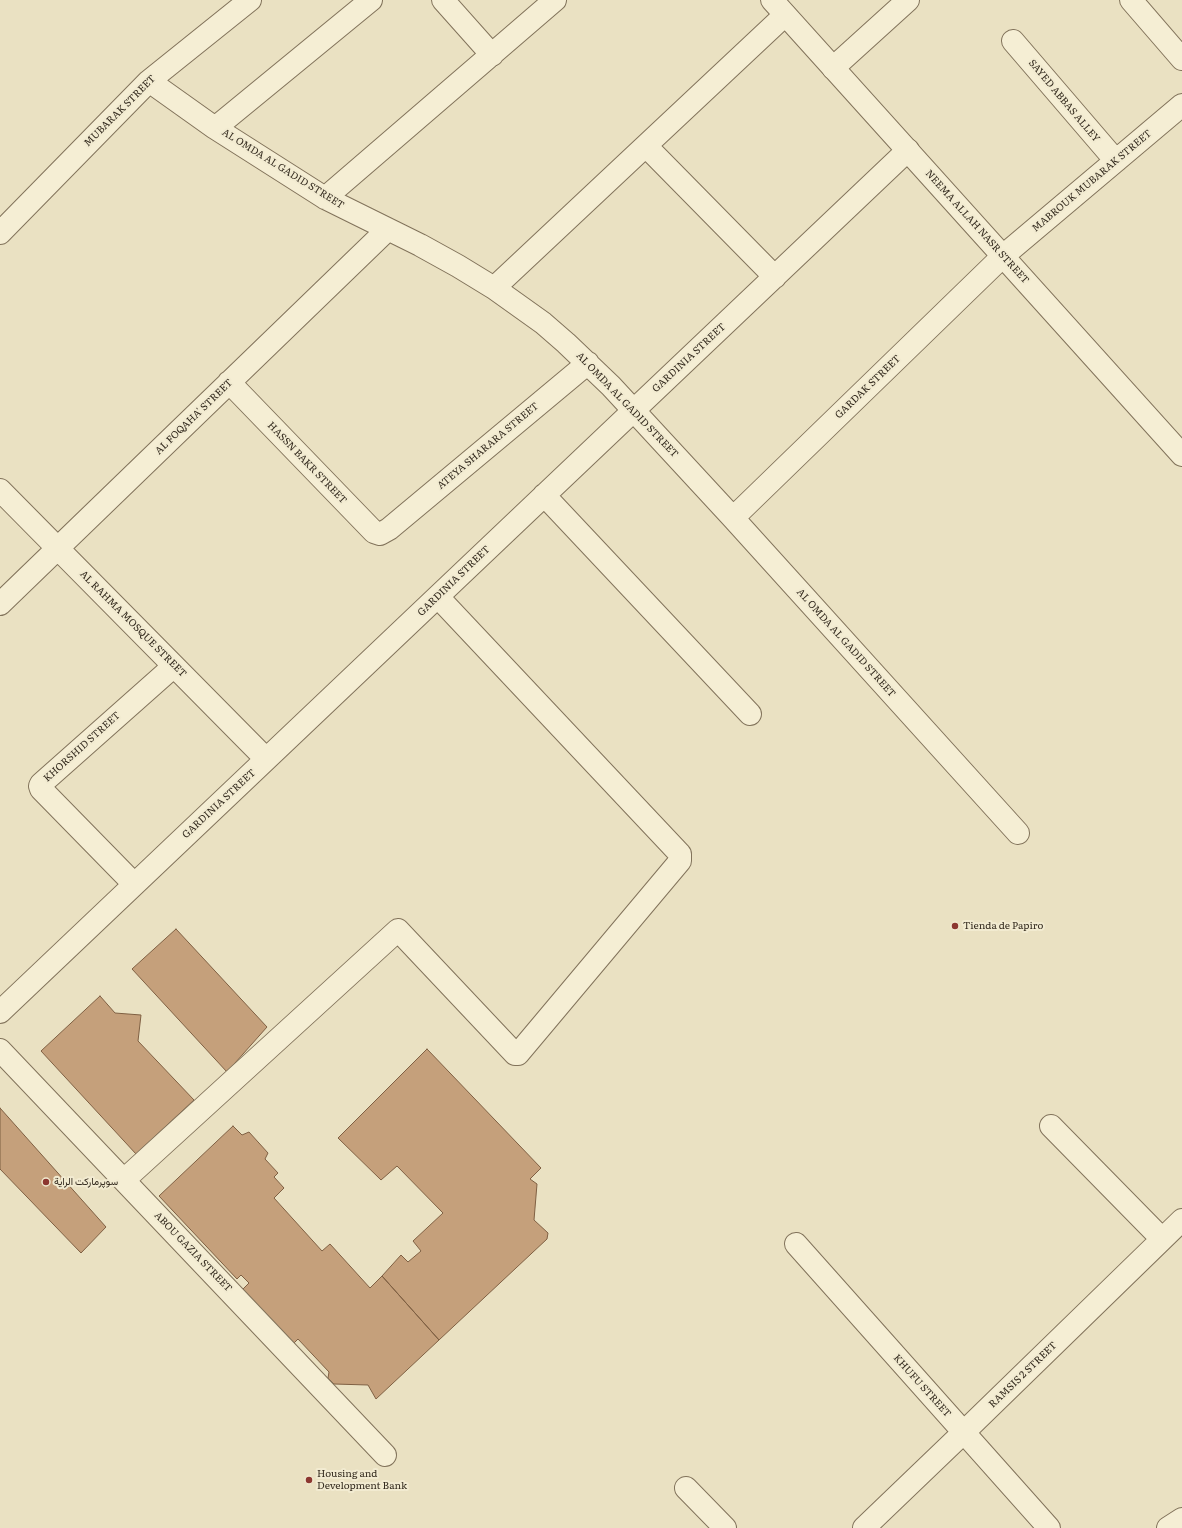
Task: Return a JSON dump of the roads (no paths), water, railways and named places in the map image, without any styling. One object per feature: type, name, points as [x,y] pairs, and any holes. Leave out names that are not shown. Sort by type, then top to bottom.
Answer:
[{"type":"street","name":"MUBARAK STREET","points":[[0,233],[149,81],[250,0]]},
{"type":"street","points":[[215,128],[371,0]]},
{"type":"street","points":[[443,0],[492,55]]},
{"type":"street","points":[[326,198],[555,0]]},
{"type":"street","points":[[834,68],[908,0]]},
{"type":"street","points":[[1131,0],[1182,59]]},
{"type":"street","points":[[494,288],[646,146],[778,7]]},
{"type":"street","name":"NEEMA ALLAH NASR STREET","points":[[778,7],[1182,455]]},
{"type":"street","name":"SAYED ABBAS ALLEY","points":[[1013,41],[1116,161]]},
{"type":"street","name":"AL OMDA AL GADID STREET","points":[[149,81],[215,128],[326,198],[445,259],[494,288],[543,323],[588,363],[634,410],[1018,833]]},
{"type":"street","name":"MABROUK MUBARAK STREET","points":[[1003,256],[1182,106]]},
{"type":"street","points":[[646,146],[775,277]]},
{"type":"street","name":"GARDINIA STREET","points":[[0,1012],[908,150]]},
{"type":"street","name":"AL FOQAHA' STREET","points":[[0,604],[387,230]]},
{"type":"street","name":"GARDAK STREET","points":[[733,518],[1003,256]]},
{"type":"street","name":"ATEYA SHARARA STREET","points":[[389,529],[588,363]]},
{"type":"street","name":"HASSN BAKR STREET","points":[[230,382],[374,532],[380,534],[389,529]]},
{"type":"street","name":"AL RAHMA MOSQUE STREET","points":[[0,490],[266,759]]},
{"type":"street","points":[[544,495],[750,714]]},
{"type":"street","points":[[124,1180],[398,930],[515,1054],[518,1054],[680,861],[680,854],[438,597]]},
{"type":"street","name":"KHORSHID STREET","points":[[134,884],[41,789],[40,786],[174,666]]},
{"type":"street","name":"ABOU GAZIA STREET","points":[[0,1050],[385,1455]]},
{"type":"street","points":[[1051,1126],[1162,1239]]},
{"type":"street","name":"RAMSIS 2 STREET","points":[[864,1528],[1182,1220]]},
{"type":"street","name":"KHUFU STREET","points":[[796,1244],[1049,1528]]},
{"type":"street","points":[[686,1488],[725,1528]]},
{"type":"street","points":[[1168,1528],[1182,1519]]},
{"type":"place","name":"Tienda de Papiro","points":[[955,926]]},
{"type":"place","name":"سوپرمارکت الراية","points":[[46,1182]]},
{"type":"place","name":"Housing and Development Bank","points":[[309,1480]]}]
